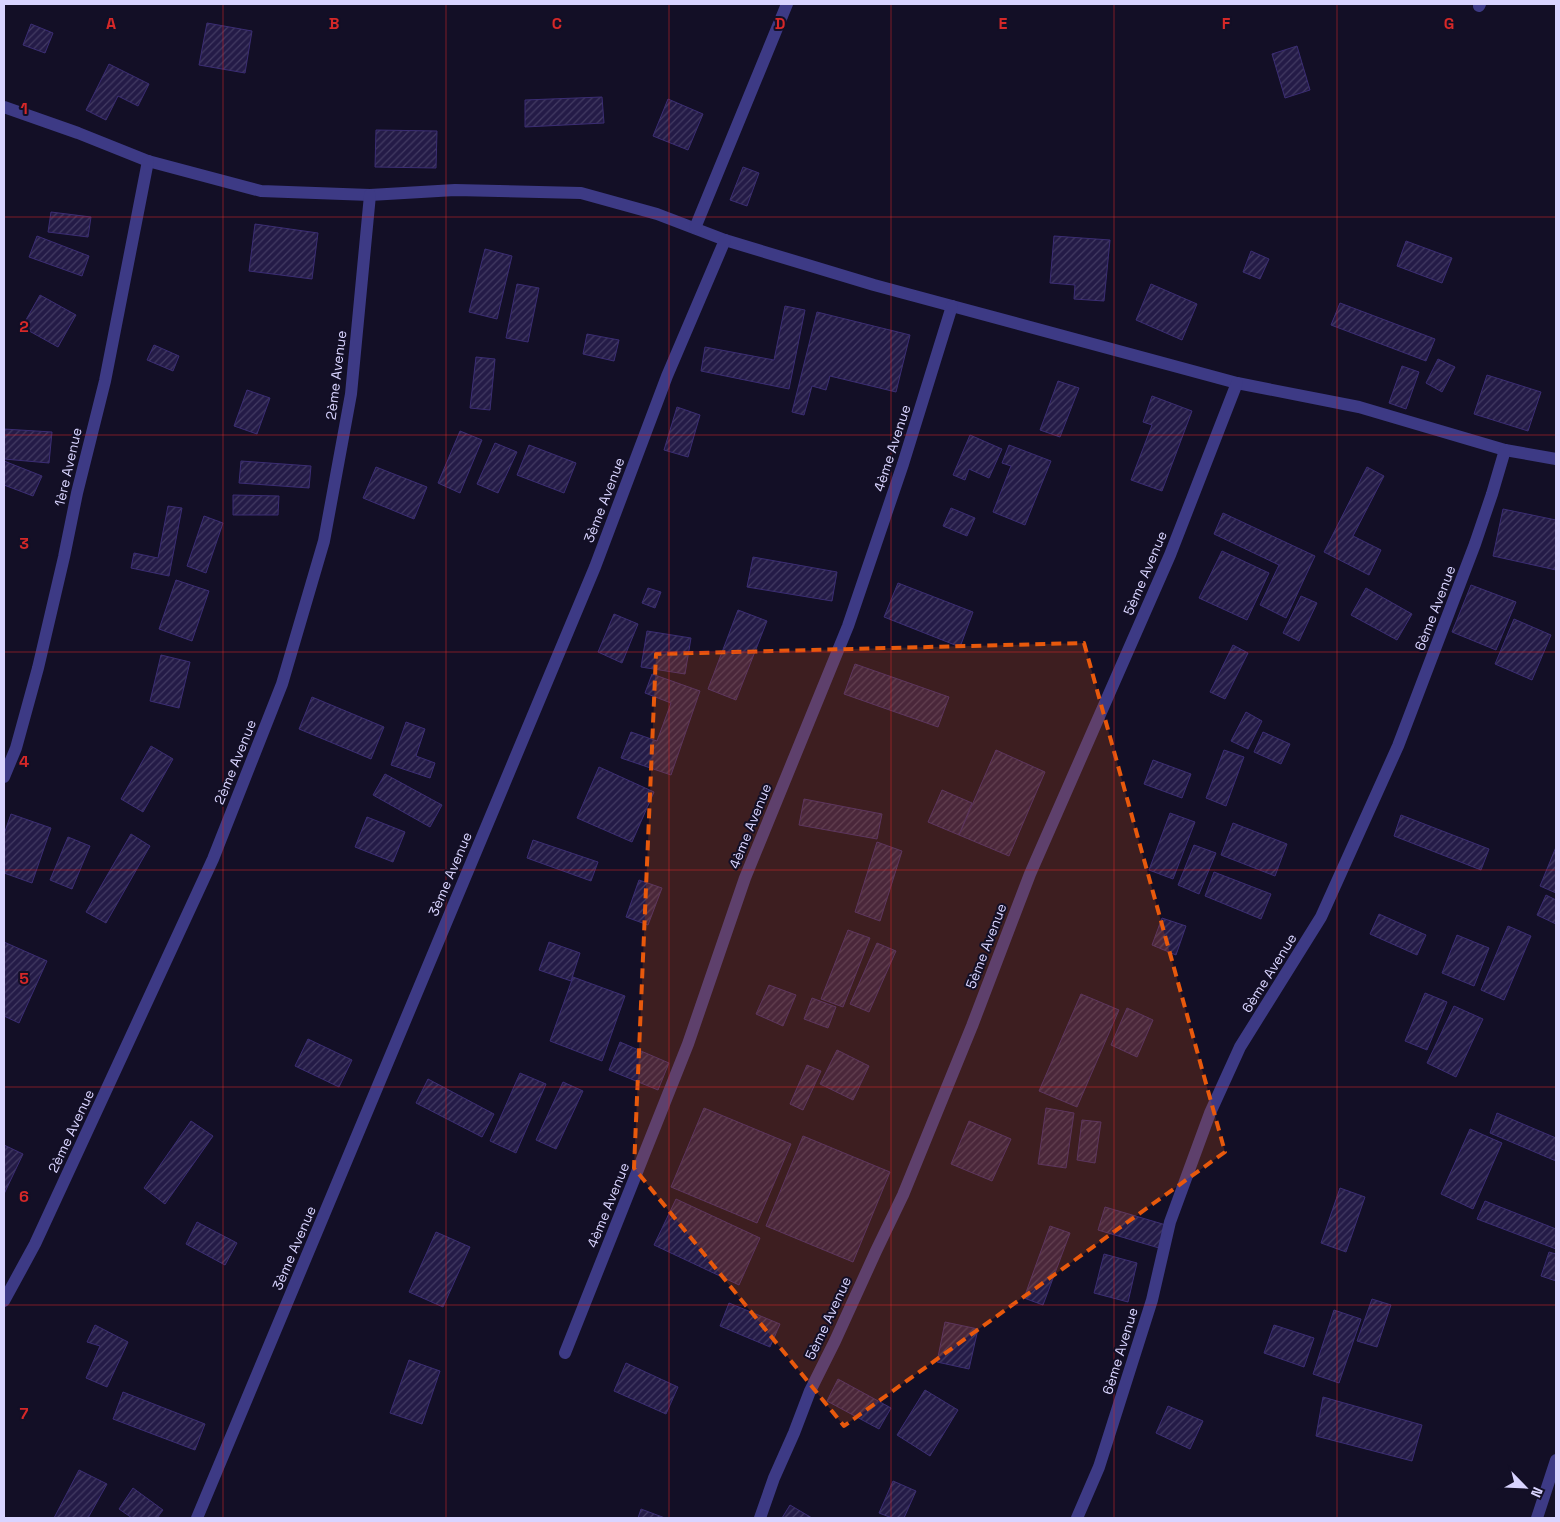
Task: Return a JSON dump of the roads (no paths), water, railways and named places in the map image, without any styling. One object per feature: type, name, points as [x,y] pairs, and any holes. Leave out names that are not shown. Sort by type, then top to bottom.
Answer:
[{"type":"street","points":[[695,228],[787,4]]},
{"type":"street","points":[[4,107],[78,133],[148,161],[261,191],[370,195],[455,190],[581,193],[657,214],[725,240],[874,285],[1237,383],[1358,407],[1505,450],[1556,459]]},
{"type":"street","name":"1ère Avenue","points":[[4,776],[16,748],[38,668],[64,557],[77,493],[105,381],[148,161]]},
{"type":"street","name":"2ème Avenue","points":[[4,1301],[40,1235],[213,859],[282,684],[324,542],[349,404],[370,195]]},
{"type":"street","name":"3ème Avenue","points":[[197,1518],[595,567],[667,376],[725,240]]},
{"type":"street","name":"4ème Avenue","points":[[565,1352],[688,1044],[745,878],[848,626],[903,464],[952,306]]},
{"type":"street","name":"5ème Avenue","points":[[760,1518],[774,1478],[810,1390],[903,1195],[972,1026],[1030,874],[1170,555],[1237,383]]},
{"type":"street","name":"6ème Avenue","points":[[1077,1518],[1099,1467],[1152,1300],[1170,1222],[1210,1113],[1240,1047],[1321,916],[1398,746],[1475,544],[1505,450]]},
{"type":"street","points":[[1537,1518],[1556,1460]]}]
